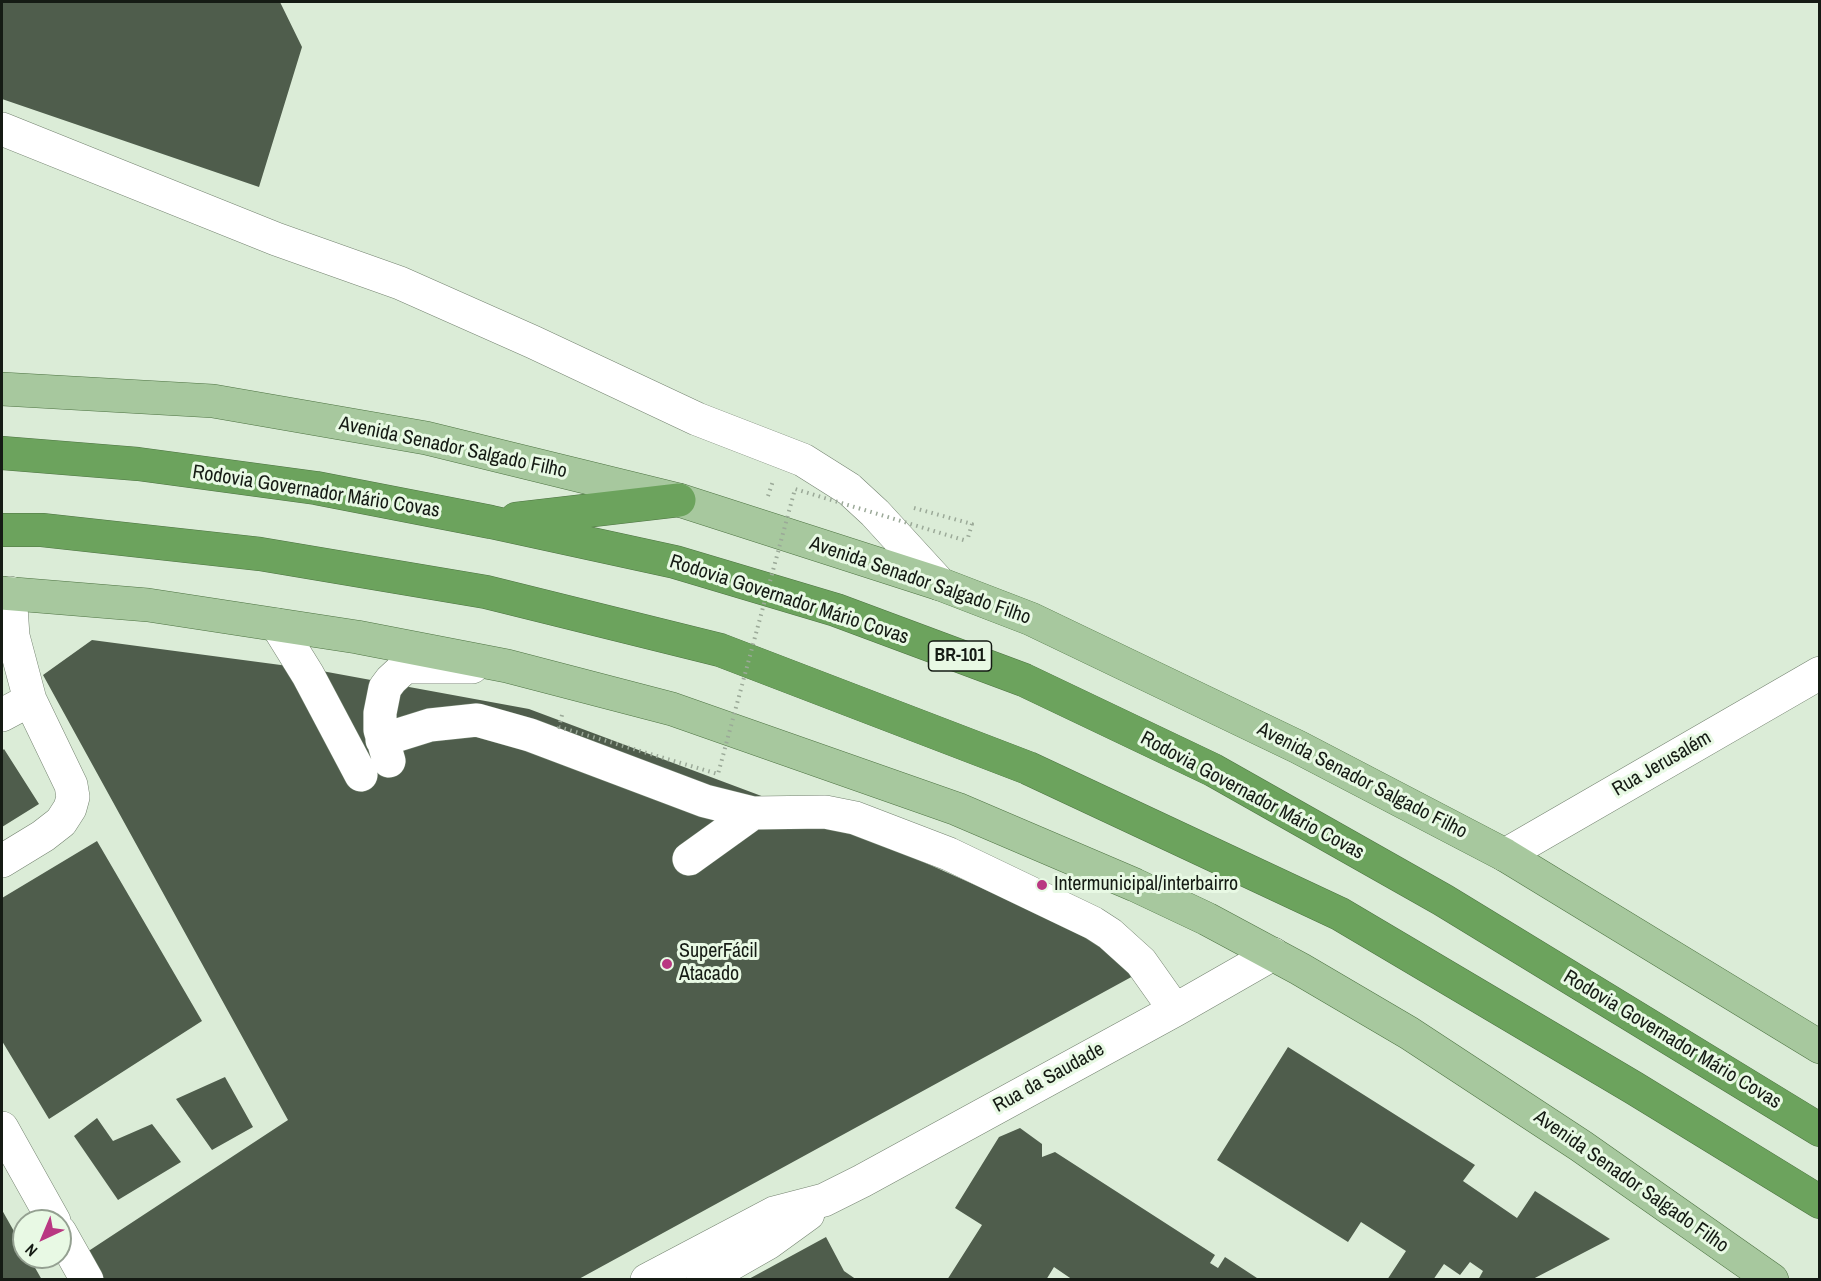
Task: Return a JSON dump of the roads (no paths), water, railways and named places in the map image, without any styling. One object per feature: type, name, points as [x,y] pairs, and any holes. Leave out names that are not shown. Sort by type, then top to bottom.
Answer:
[{"type":"highway","name":"Rodovia Governador Mário Covas","points":[[2,453],[138,464],[316,488],[491,522],[687,566],[836,610],[1024,680],[1213,770],[1443,900],[1820,1130]]},
{"type":"highway","points":[[491,522],[679,500]]},
{"type":"highway","points":[[2,530],[42,530],[283,557],[486,592],[720,650],[1028,768],[1340,914],[1634,1088],[1820,1202]]},
{"type":"main road","name":"Avenida Senador Salgado Filho","points":[[2,389],[224,403],[426,438],[679,500],[940,584],[1031,619],[1224,711],[1505,855],[1820,1047]]},
{"type":"main road","name":"Avenida Senador Salgado Filho","points":[[6,593],[148,604],[357,637],[507,666],[672,709],[957,809],[1135,885],[1207,919],[1409,1032],[1581,1146],[1772,1280]]},
{"type":"street","points":[[2,129],[276,239],[400,284],[534,342],[697,419],[803,460],[849,489],[875,513],[940,584]]},
{"type":"street","points":[[2,861],[61,822],[70,808],[73,797],[71,785],[30,700],[13,636],[6,593]]},
{"type":"street","points":[[277,625],[308,675],[377,759]]},
{"type":"street","points":[[377,759],[383,695],[391,681],[405,668],[507,666]]},
{"type":"street","name":"Rua Jerusalém","points":[[1505,855],[1820,673]]},
{"type":"street","points":[[2,715],[30,700]]},
{"type":"street","points":[[377,759],[430,725],[477,720],[530,735],[705,801],[753,813],[825,812],[855,818],[949,854],[1093,923],[1110,934],[1141,962],[1175,1011]]},
{"type":"street","points":[[689,859],[753,813]]},
{"type":"street","name":"Rua da Saudade","points":[[646,1280],[774,1213],[824,1200],[862,1181],[1175,1011],[1273,954]]},
{"type":"street","points":[[2,1128],[47,1209]]},
{"type":"street","name":"Rua da Saudade","points":[[703,1280],[768,1244],[824,1200]]},
{"type":"street","points":[[72,1253],[87,1280]]},
{"type":"place","name":"Intermunicipal/interbairro","points":[[1042,885]]},
{"type":"place","name":"SuperFácil Atacado","points":[[667,964]]}]
